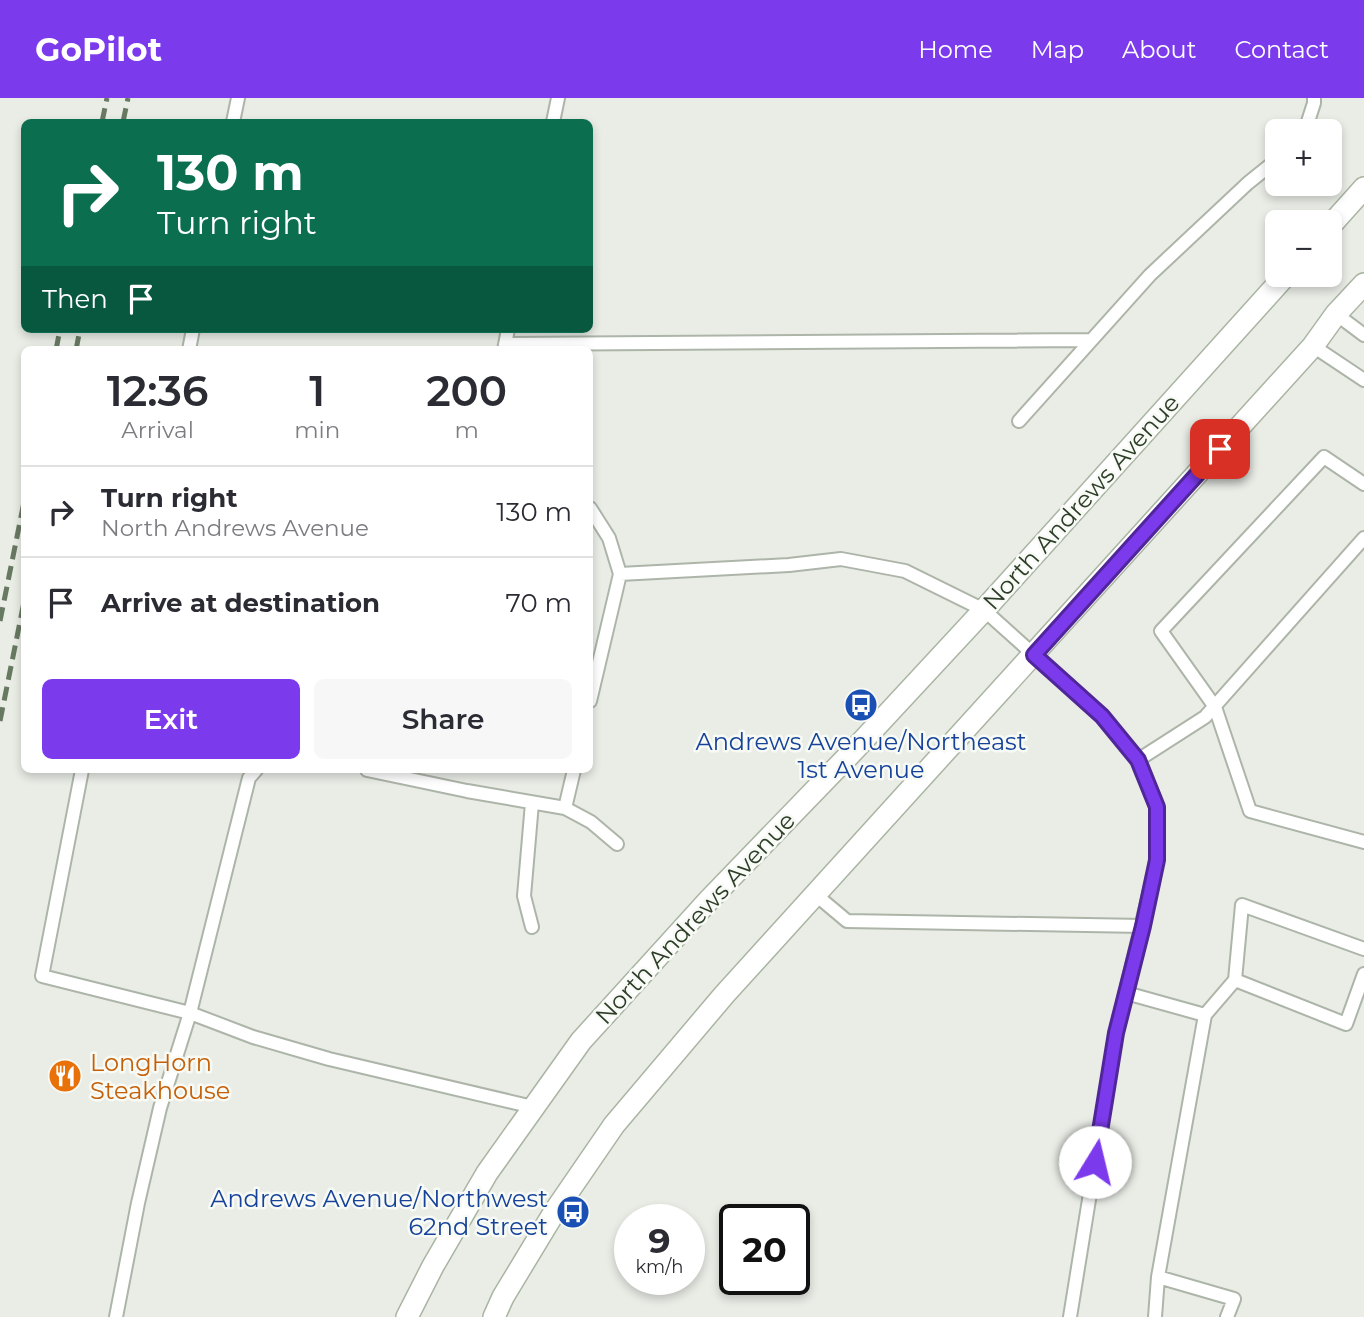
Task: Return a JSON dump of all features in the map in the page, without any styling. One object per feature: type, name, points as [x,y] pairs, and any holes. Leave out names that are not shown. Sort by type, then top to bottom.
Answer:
[{"type":"main road","points":[[1342,213],[1364,188]]},
{"type":"main road","points":[[494,1317],[503,1297],[555,1211],[614,1125],[724,995],[1313,346],[1336,314],[1364,284]]},
{"type":"main road","name":"North Andrews Avenue","points":[[407,1317],[487,1173],[581,1041],[709,900],[984,610],[1275,287]]},
{"type":"lane","points":[[234,119],[238,98]]},
{"type":"lane","points":[[554,119],[558,98]]},
{"type":"lane","points":[[1309,119],[1314,98]]},
{"type":"lane","points":[[1019,421],[1150,275],[1265,169]]},
{"type":"lane","points":[[1336,314],[1364,335]]},
{"type":"lane","points":[[588,346],[1091,340]]},
{"type":"lane","points":[[1313,346],[1364,380]]},
{"type":"lane","points":[[1364,484],[1324,457],[1161,631],[1214,707],[1250,811],[1364,842]]},
{"type":"lane","points":[[593,513],[609,538],[620,574],[593,688]]},
{"type":"lane","points":[[1138,760],[1205,717],[1364,538]]},
{"type":"lane","points":[[620,574],[789,565],[841,559],[905,571],[984,610],[1102,716],[1138,760],[1157,807],[1157,860],[1116,1033],[1070,1317]]},
{"type":"lane","points":[[81,773],[42,976],[190,1013],[253,1037],[329,1059],[533,1107]]},
{"type":"lane","points":[[116,1317],[160,1108],[190,1013],[249,778],[253,773]]},
{"type":"lane","points":[[381,773],[565,808],[591,821],[617,844]]},
{"type":"lane","points":[[565,808],[573,773]]},
{"type":"lane","points":[[532,803],[524,896],[532,927]]},
{"type":"lane","points":[[816,895],[847,921],[1143,926]]},
{"type":"lane","points":[[1155,1317],[1158,1277],[1205,1015],[1235,980],[1242,905],[1364,949]]},
{"type":"lane","points":[[1235,980],[1346,1024],[1364,974]]},
{"type":"lane","points":[[1126,993],[1205,1015]]},
{"type":"lane","points":[[1158,1277],[1234,1299],[1227,1317]]},
{"type":"railway","points":[[103,119],[107,98]]},
{"type":"railway","points":[[124,119],[128,98]]},
{"type":"railway","points":[[57,346],[59,333]]},
{"type":"railway","points":[[77,346],[79,333]]},
{"type":"railway","points":[[0,621],[21,517]]},
{"type":"railway","points":[[0,721],[21,617]]},
{"type":"place","name":"Andrews Avenue/Northeast 1st Avenue","points":[[861,705]]},
{"type":"place","name":"LongHorn Steakhouse","points":[[65,1076]]},
{"type":"place","name":"Andrews Avenue/Northwest 62nd Street","points":[[573,1212]]},
{"type":"route","points":[[1095,1162],[1116,1033],[1157,860],[1157,807],[1138,760],[1102,716],[1034,655],[1220,449]]}]
